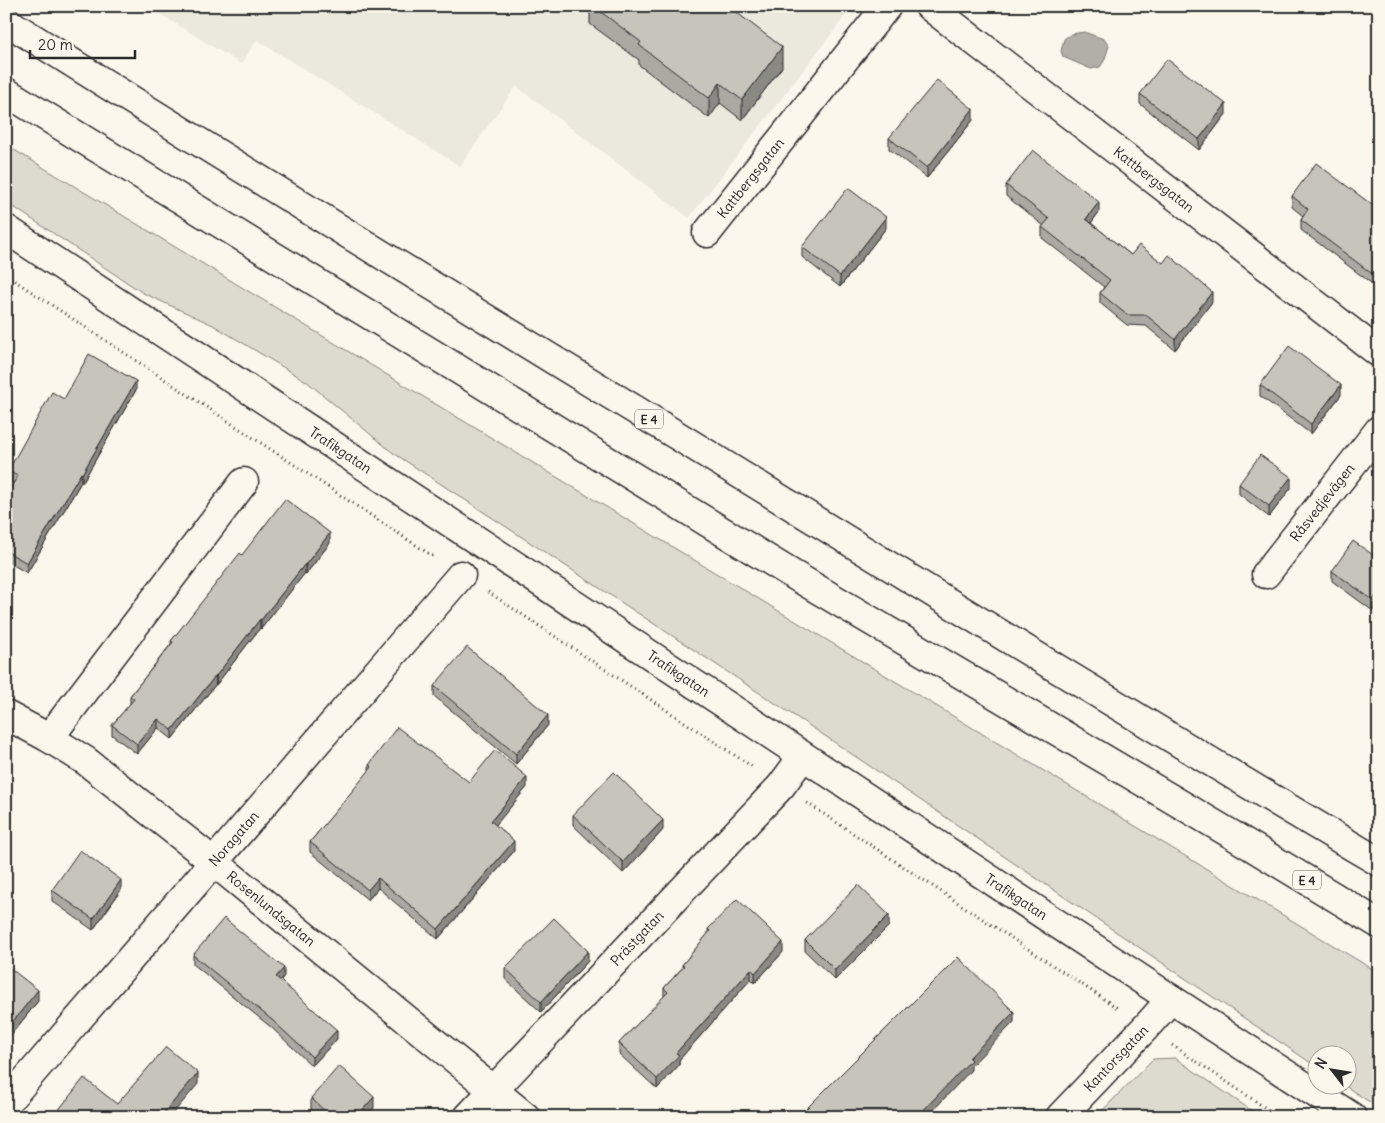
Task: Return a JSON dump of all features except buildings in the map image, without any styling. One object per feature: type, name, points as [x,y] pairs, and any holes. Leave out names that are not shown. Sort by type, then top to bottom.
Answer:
[{"type":"main road","name":"Kattbergsgatan","points":[[707,233],[887,6]]},
{"type":"main road","name":"Kattbergsgatan","points":[[929,6],[1379,352]]},
{"type":"main road","name":"E 4","points":[[6,20],[172,126],[797,510],[1379,862]]},
{"type":"main road","name":"E 4","points":[[6,92],[792,574],[1379,924]]},
{"type":"main road","name":"Trafikgatan","points":[[6,229],[1352,1117]]},
{"type":"main road","name":"Råsvedjevägen","points":[[1266,574],[1379,430]]},
{"type":"main road","points":[[48,738],[244,482]]},
{"type":"main road","name":"Noragatan","points":[[6,1104],[461,575]]},
{"type":"main road","name":"Rosenlundsgatan","points":[[6,715],[86,761],[214,862],[526,1117]]},
{"type":"main road","name":"Prästgatan","points":[[468,1117],[781,786],[803,756]]},
{"type":"main road","name":"Kantorsgatan","points":[[1060,1117],[1171,999]]},
{"type":"path","points":[[6,275],[1146,1027],[1279,1117]]},
{"type":"shaded area","points":[[147,6],[853,6],[689,218],[516,86],[460,166],[257,40],[241,64]]},
{"type":"shaded area","points":[[1084,32],[1104,39],[1109,46],[1100,67],[1091,69],[1063,57],[1061,51],[1064,39],[1071,34]]},
{"type":"shaded area","points":[[6,145],[1379,973],[1379,1108],[1358,1094],[1358,1046],[1308,1046],[1308,1061],[819,732],[392,452],[306,381],[213,325],[143,293],[6,202]]},
{"type":"shaded area","points":[[1175,1058],[1261,1117],[1096,1117],[1153,1059]]}]
